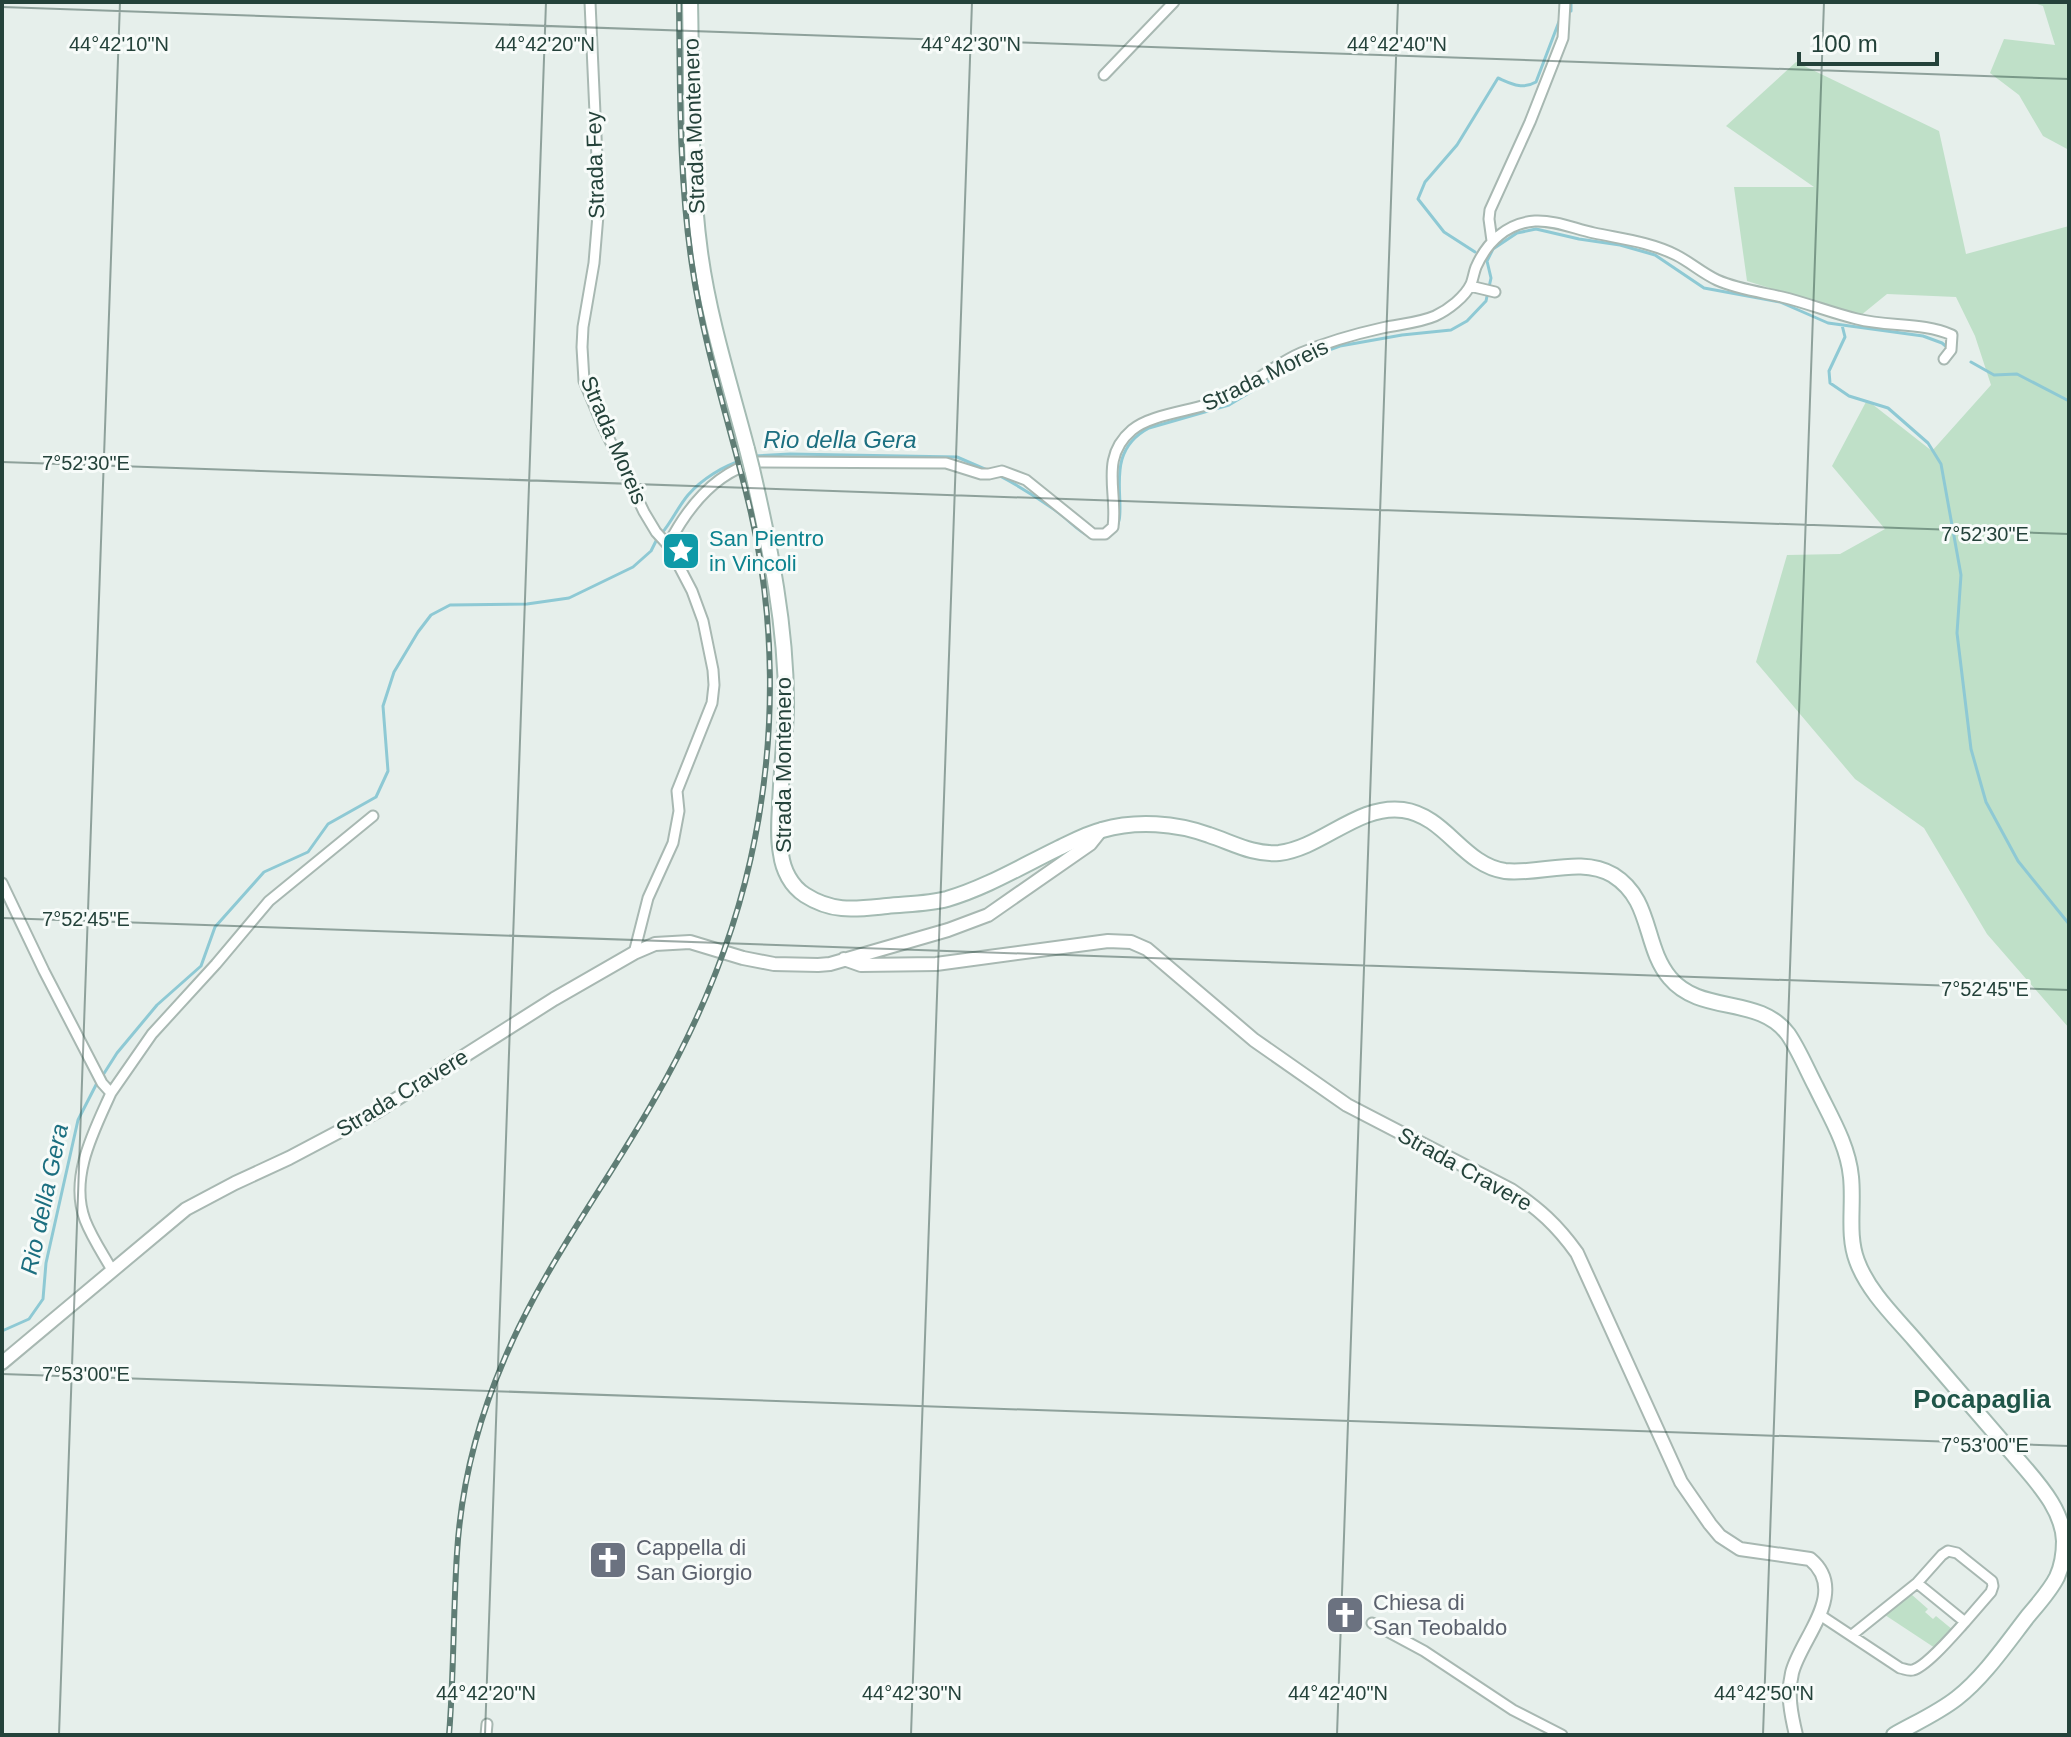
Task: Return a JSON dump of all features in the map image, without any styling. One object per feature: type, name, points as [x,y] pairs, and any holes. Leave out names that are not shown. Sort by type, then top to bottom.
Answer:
[{"type":"main road","name":"Strada Montenero","points":[[690,2],[694,190],[700,252],[710,305],[770,549],[778,603],[786,706],[779,838],[784,869],[795,887],[809,898],[851,910],[942,901],[1102,829],[1131,824],[1161,824],[1204,833],[1249,851],[1278,853],[1292,850],[1357,819],[1395,809],[1412,811],[1439,825],[1471,855],[1494,868],[1529,872],[1585,867],[1611,874],[1631,891],[1641,906],[1656,955],[1677,986],[1707,1001],[1767,1016],[1786,1032],[1844,1144],[1852,1182],[1853,1249],[1865,1278],[1891,1313],[2043,1489],[2062,1525],[2063,1559],[2058,1574],[2015,1633],[1957,1699],[1894,1735]]},
{"type":"street","name":"Strada Fey","points":[[583,327],[594,263],[599,203],[590,2]]},
{"type":"street","points":[[1104,75],[1174,2]]},
{"type":"street","points":[[1492,241],[1490,210],[1530,122],[1563,38],[1565,2]]},
{"type":"street","points":[[1495,292],[1470,286],[1476,267],[1492,241],[1503,231],[1519,224],[1551,222],[1630,239],[1676,254],[1718,281],[1872,323],[1939,329],[1952,335],[1951,350],[1944,359]]},
{"type":"street","name":"Strada Moreis","points":[[662,538],[711,486],[731,471],[756,462],[946,463],[1009,473],[1026,480],[1085,529],[1093,534],[1105,534],[1113,527],[1115,513],[1111,481],[1113,461],[1121,441],[1133,429],[1148,420],[1225,399],[1299,354],[1359,334],[1436,316],[1448,309],[1470,286]]},
{"type":"street","name":"Strada Moreis","points":[[583,327],[584,381],[644,512],[692,591],[703,621],[713,670],[714,685],[708,714],[677,791],[679,811],[673,843],[648,898],[634,953]]},
{"type":"street","points":[[112,1270],[94,1239],[81,1203],[87,1145],[111,1093],[152,1034],[269,901],[373,816]]},
{"type":"street","name":"Strada Cravere","points":[[2,1363],[186,1209],[376,1112],[554,999],[634,953],[655,944],[690,942],[774,964],[818,965],[844,959],[948,930],[988,915],[1090,844],[1102,829]]},
{"type":"street","points":[[2,883],[95,1070],[111,1093]]},
{"type":"street","name":"Strada Cravere","points":[[844,959],[861,965],[936,964],[1108,941],[1131,942],[1147,949],[1254,1040],[1347,1105],[1534,1205],[1559,1228],[1577,1253],[1681,1482],[1710,1524],[1720,1536],[1740,1549],[1810,1559],[1819,1566],[1824,1578],[1820,1615],[1793,1668],[1790,1683],[1789,1697],[1796,1735]]},
{"type":"street","points":[[1820,1615],[1900,1668],[1915,1669],[1965,1622],[1991,1592],[1992,1581],[1957,1553],[1948,1551],[1917,1583],[1852,1635]]},
{"type":"street","points":[[1917,1583],[1965,1622]]},
{"type":"street","points":[[1372,1623],[1424,1651],[1513,1710],[1562,1735]]},
{"type":"green space","points":[[2031,2],[2069,2],[2069,150],[2043,136],[2019,95],[1990,73],[2004,39],[2055,45],[2043,6]]},
{"type":"green space","points":[[1796,62],[1939,131],[1966,254],[2069,226],[2069,1028],[1987,934],[1924,828],[1855,779],[1756,662],[1787,555],[1840,554],[1885,529],[1832,466],[1867,400],[1932,451],[1991,385],[1975,336],[1956,297],[1887,294],[1860,316],[1747,281],[1734,187],[1814,187],[1726,126]]},
{"type":"green space","points":[[1911,1594],[1928,1609],[1925,1612],[1933,1619],[1936,1616],[1953,1630],[1935,1648],[1885,1615]]},
{"type":"waterway","points":[[1571,2],[1571,11]]},
{"type":"waterway","points":[[1475,252],[1444,232],[1418,199],[1425,182],[1457,145],[1498,78],[1522,86],[1536,82],[1560,19]]},
{"type":"waterway","name":"Rio della Gera","points":[[1109,536],[1117,527],[1120,516],[1120,470],[1124,455],[1133,440],[1149,428],[1229,405],[1307,358],[1340,346],[1451,330],[1467,321],[1486,301],[1491,278],[1487,261],[1493,249],[1517,233],[1536,229],[1620,245],[1655,255],[1704,288],[1780,302],[1828,323],[1923,336],[1948,348]]},
{"type":"waterway","points":[[1842,325],[1845,337],[1829,371],[1830,383],[1849,396],[1888,408],[1928,443],[1941,464],[1961,575],[1957,633],[1971,749],[1986,802],[2018,861],[2069,924]]},
{"type":"waterway","points":[[1971,362],[1994,375],[2017,374],[2069,401]]},
{"type":"waterway","name":"Rio della Gera","points":[[754,456],[957,457],[987,470]]},
{"type":"waterway","name":"Rio della Gera","points":[[662,533],[694,489],[720,469],[743,460]]},
{"type":"waterway","name":"Rio della Gera","points":[[998,475],[1022,488],[1091,537]]},
{"type":"waterway","name":"Rio della Gera","points":[[103,1075],[157,1005],[201,966],[215,927],[264,872],[308,852],[328,824],[376,797],[388,771],[383,706],[394,672],[431,615],[450,605],[527,604],[569,598],[633,567],[651,551],[657,539]]},
{"type":"waterway","name":"Rio della Gera","points":[[2,1331],[29,1319],[43,1299],[46,1263],[78,1120],[98,1081]]},
{"type":"railway","points":[[449,1735],[459,1528],[472,1454],[486,1406],[537,1292],[654,1100],[702,1006],[738,907],[762,798],[770,675],[765,593],[751,513],[711,359],[692,265],[682,167],[679,2]]},
{"type":"place","name":"San Pientro in Vincoli","points":[[681,551]]},
{"type":"place","name":"Cappella di San Giorgio","points":[[608,1560]]},
{"type":"place","name":"Chiesa di San Teobaldo","points":[[1345,1615]]},
{"type":"district","name":"Pocapaglia","points":[[1982,1399]]}]
